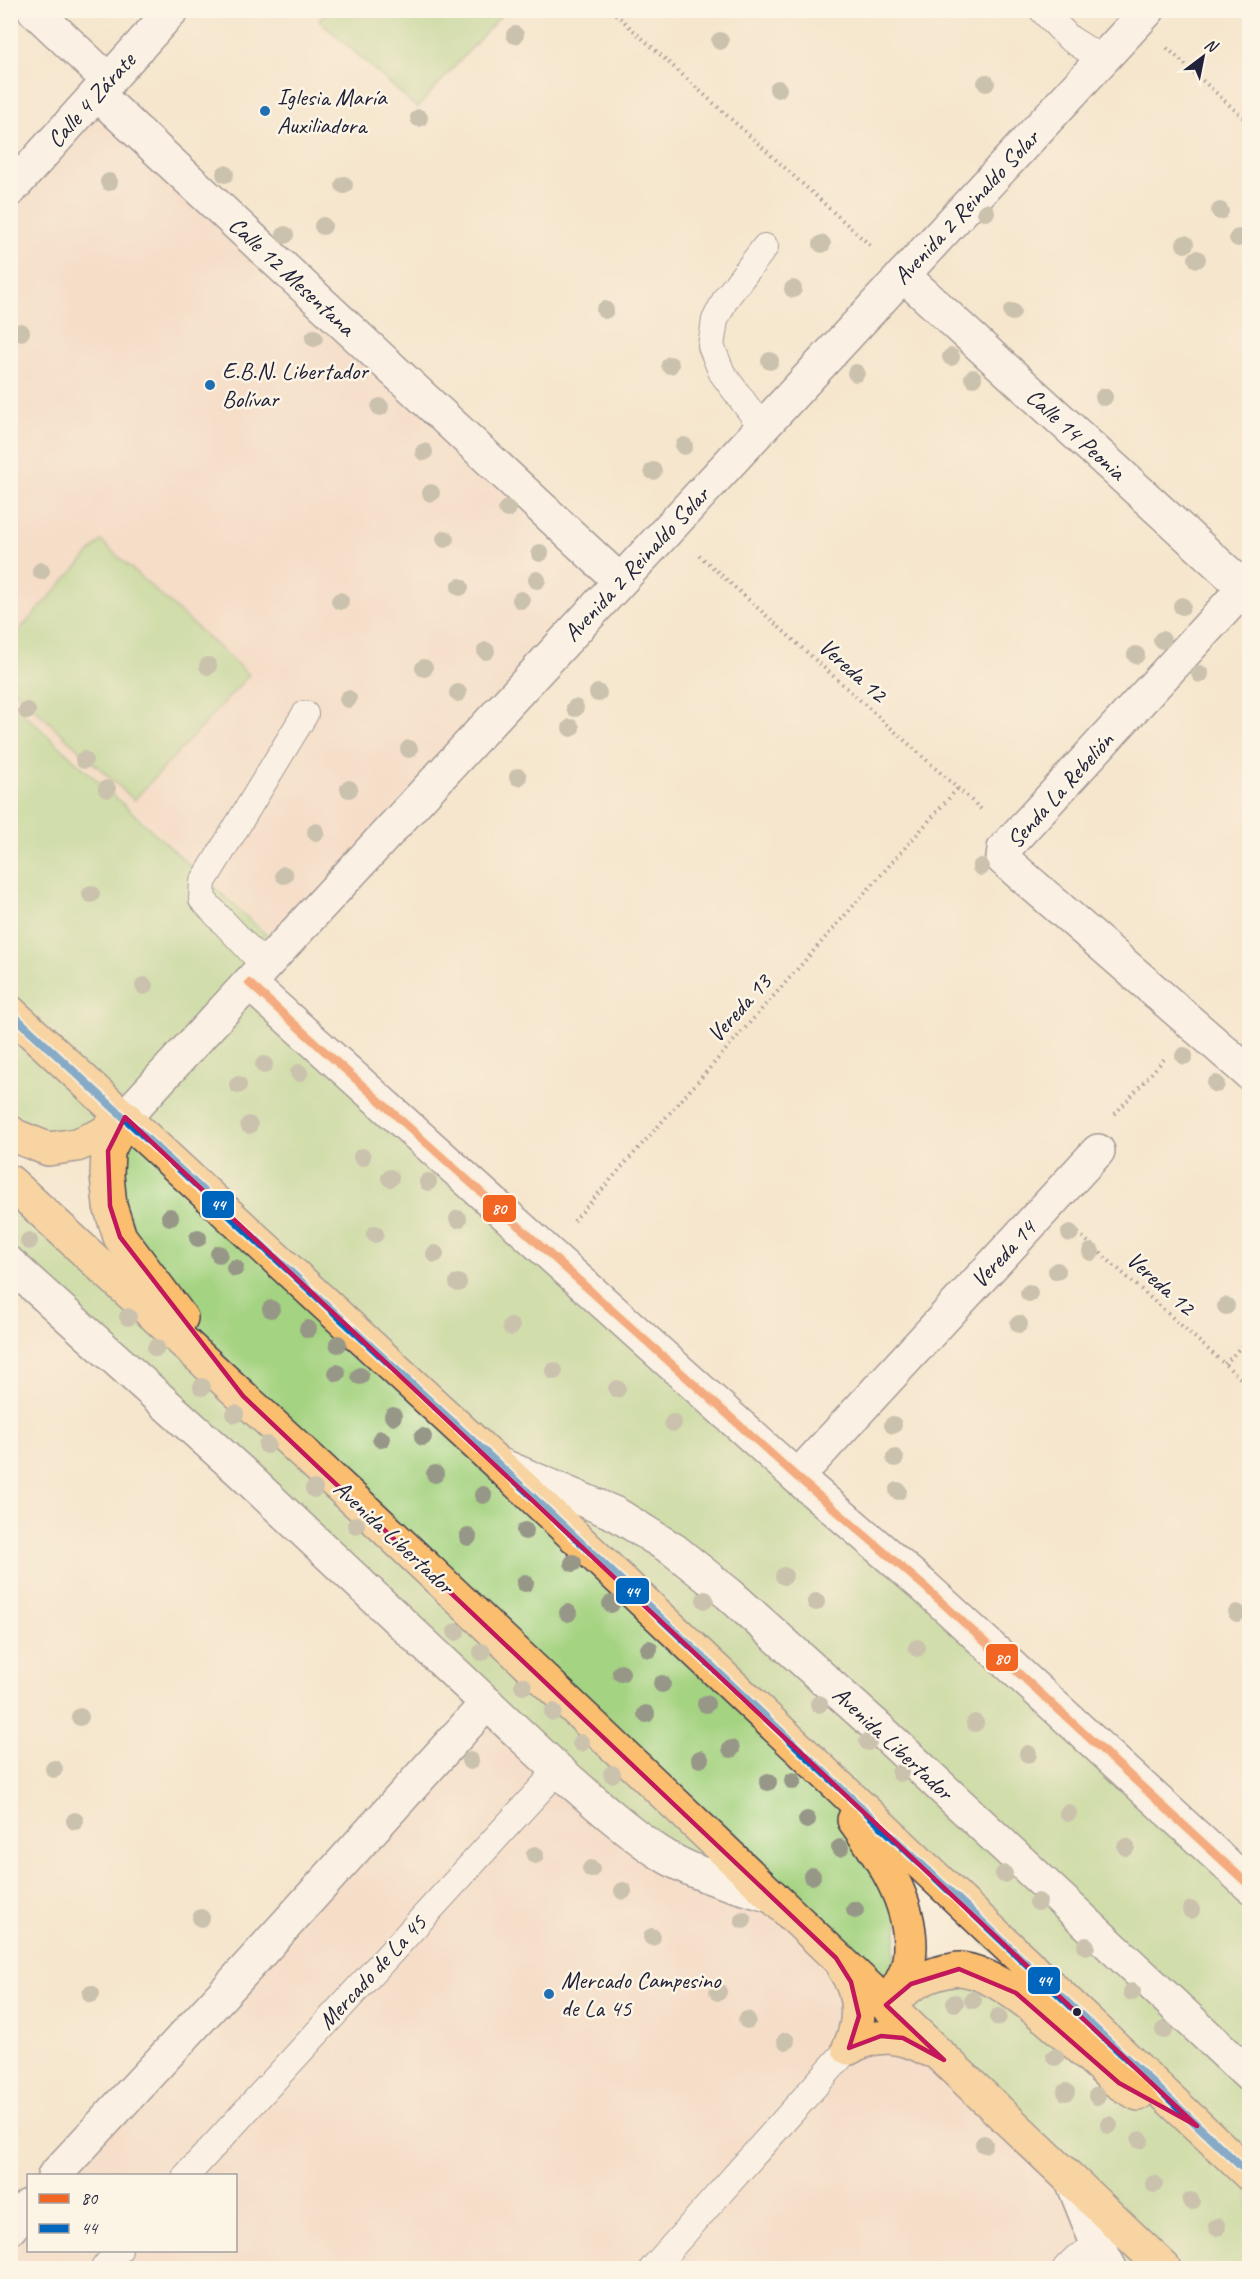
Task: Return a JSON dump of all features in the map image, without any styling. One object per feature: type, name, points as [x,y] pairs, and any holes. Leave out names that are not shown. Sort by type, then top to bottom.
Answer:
[{"type":"main road","name":"Avenida Libertador","points":[[10,1012],[498,1464],[1250,2175]]},
{"type":"main road","points":[[10,1132],[48,1149],[77,1145],[101,1135],[125,1118]]},
{"type":"main road","points":[[125,1118],[108,1151],[107,1175],[110,1206],[120,1237],[243,1396]]},
{"type":"main road","name":"Avenida Libertador","points":[[10,1182],[375,1518],[1164,2268]]},
{"type":"main road","points":[[811,1760],[876,1850],[902,1897],[910,1927],[910,1955],[904,1977],[886,2005]]},
{"type":"main road","points":[[836,1958],[851,1982],[859,2016],[858,2026],[849,2048]]},
{"type":"main road","points":[[886,2005],[911,1984],[933,1974],[959,1969],[989,1977],[1016,1993],[1119,2083],[1197,2126]]},
{"type":"main road","points":[[849,2048],[881,2036],[903,2038],[928,2049],[944,2060]]},
{"type":"street","name":"Calle 12 Mesentana","points":[[34,10],[103,87],[620,581]]},
{"type":"street","name":"Calle 4 Zárate","points":[[10,190],[172,10]]},
{"type":"street","name":"Avenida 2 Reinaldo Solar","points":[[125,1118],[1143,16]]},
{"type":"street","name":"Calle 14 Peonia","points":[[903,275],[1247,590]]},
{"type":"street","name":"Senda La Rebelión","points":[[1247,590],[1004,849],[1003,859],[1250,1074]]},
{"type":"street","points":[[257,974],[547,1252],[797,1477],[925,1587],[1249,1885]]},
{"type":"street","name":"Vereda 14","points":[[797,1477],[1098,1150]]},
{"type":"street","name":"Avenida Libertador","points":[[10,1264],[231,1463],[558,1770],[608,1813],[659,1852],[712,1878],[772,1896]]},
{"type":"street","name":"Avenida Libertador","points":[[498,1464],[616,1514],[674,1550],[729,1594],[875,1725],[1250,2076]]},
{"type":"street","points":[[55,2174],[234,1982],[488,1702]]},
{"type":"street","name":"Avenida Libertador","points":[[1073,2183],[1104,2257]]},
{"type":"street","points":[[10,2228],[27,2207]]},
{"type":"lane","points":[[1042,10],[1069,38],[1102,59]]},
{"type":"lane","points":[[762,427],[722,373],[711,346],[716,320],[726,298],[765,247]]},
{"type":"lane","points":[[257,974],[202,899],[203,882],[305,714]]},
{"type":"lane","name":"Mercado de La 45","points":[[187,2174],[558,1770]]},
{"type":"lane","points":[[653,2268],[886,2005]]},
{"type":"lane","points":[[104,2268],[117,2252]]},
{"type":"lane","points":[[1066,2268],[1076,2258],[1104,2257]]},
{"type":"path","points":[[611,10],[903,275]]},
{"type":"path","points":[[1143,16],[1250,124]]},
{"type":"path","name":"Vereda 12","points":[[669,528],[1014,839]]},
{"type":"path","name":"Vereda 13","points":[[547,1252],[958,788]]},
{"type":"path","points":[[1098,1150],[1100,1131],[1195,1025]]},
{"type":"path","name":"Vereda 12","points":[[1048,1206],[1250,1387]]},
{"type":"path","points":[[1225,1364],[1250,1337]]},
{"type":"highlighted area","points":[[125,1117],[1197,2126],[1119,2083],[1016,1993],[959,1969],[911,1984],[886,2005],[944,2060],[903,2038],[881,2036],[849,2048],[859,2016],[851,1982],[836,1958],[243,1396],[120,1237],[110,1206],[108,1151]]},
{"type":"shaded area","name":"E.B.N. Libertador Bolívar","points":[[97,94],[620,581],[283,946],[11,698],[11,190]]},
{"type":"shaded area","name":"Mercado Campesino de La 45","points":[[487,1703],[772,1896],[1073,2183],[1110,2268],[11,2268],[11,2228],[27,2207],[27,2252],[237,2252],[237,2174],[56,2174]]},
{"type":"green space","points":[[328,11],[505,11],[417,108],[319,20]]},
{"type":"green space","points":[[101,541],[249,675],[134,800],[11,687],[11,639]]},
{"type":"green space","points":[[10,701],[280,947],[125,1114],[11,1009]]},
{"type":"green space","points":[[249,985],[1249,1890],[1249,2072],[731,1591],[500,1461],[127,1117]]},
{"type":"green space","points":[[11,1012],[498,1464],[616,1514],[1249,2076],[1249,2268],[1110,2268],[1073,2183],[773,1896],[659,1853],[11,1264],[10,1182],[239,1393],[151,1280],[101,1135],[11,1132]],"holes":[[[814,1763],[1119,2083],[959,1969],[888,2002],[902,1897]]]},
{"type":"transit line","name":"80","points":[[249,983],[797,1477],[925,1587],[1250,1886]]},
{"type":"transit line","name":"44","points":[[10,1012],[498,1464],[1250,2175]]},
{"type":"place","name":"Iglesia María Auxiliadora","points":[[265,111]]},
{"type":"place","name":"E.B.N. Libertador Bolívar","points":[[210,385]]},
{"type":"place","name":"Mercado Campesino de La 45","points":[[549,1994]]}]
